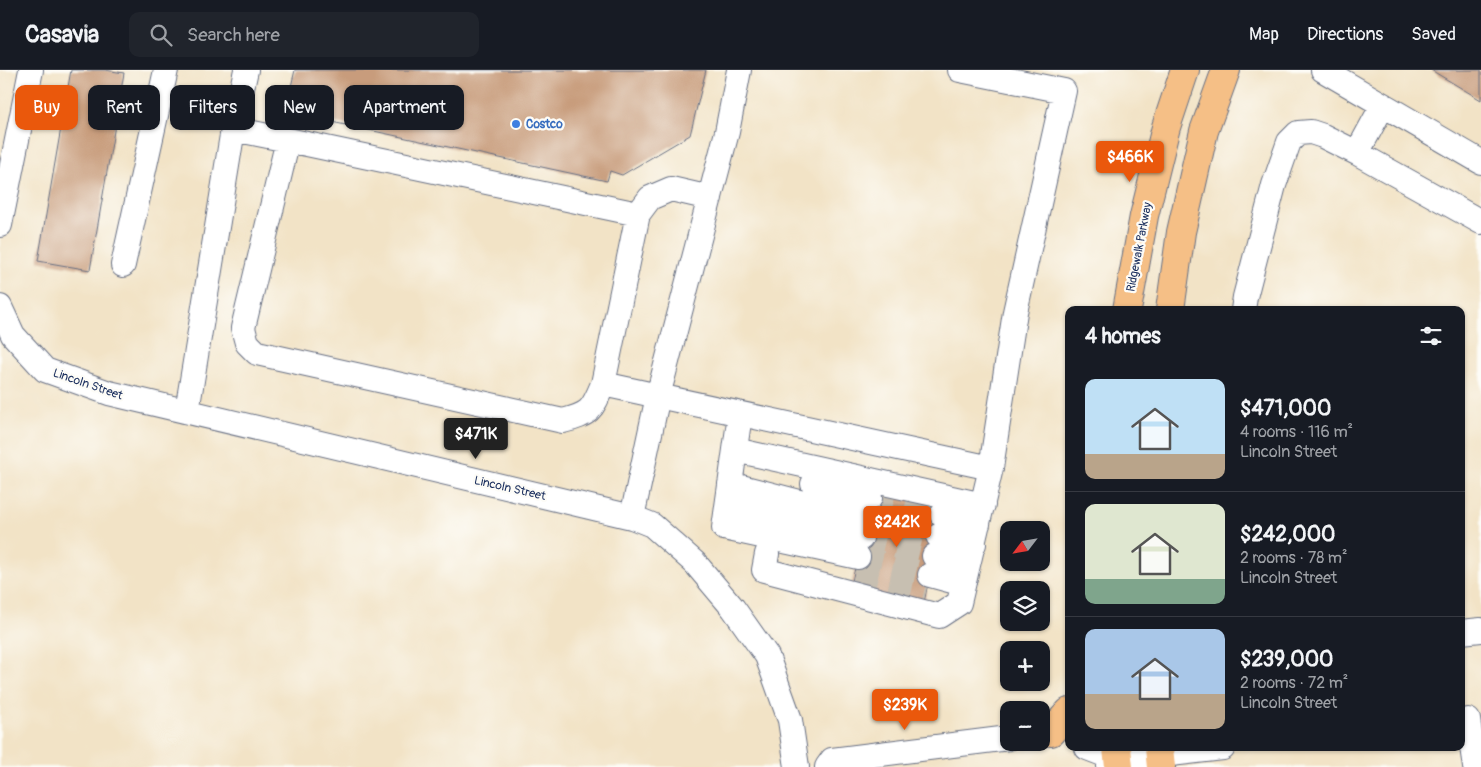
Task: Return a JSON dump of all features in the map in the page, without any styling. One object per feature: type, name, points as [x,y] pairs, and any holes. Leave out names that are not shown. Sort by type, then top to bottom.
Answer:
[{"type":"main road","name":"Ridgewalk Parkway","points":[[1128,306],[1148,198],[1166,127],[1185,70]]},
{"type":"main road","points":[[1171,306],[1181,232],[1204,131],[1226,70]]},
{"type":"main road","points":[[1054,735],[1065,718]]},
{"type":"street","points":[[0,225],[31,70]]},
{"type":"street","points":[[123,265],[166,70]]},
{"type":"street","points":[[243,85],[246,70]]},
{"type":"street","points":[[632,517],[658,396],[727,132],[739,70]]},
{"type":"street","points":[[768,554],[764,570],[939,616],[971,554],[991,468],[1015,312],[1064,91],[985,72],[960,70]]},
{"type":"street","points":[[1323,70],[1481,162]]},
{"type":"street","points":[[1357,153],[1383,105]]},
{"type":"street","points":[[187,411],[233,130]]},
{"type":"street","points":[[238,130],[638,214]]},
{"type":"street","points":[[1244,306],[1274,185],[1290,142],[1298,133],[1311,132],[1357,153],[1481,222]]},
{"type":"street","points":[[288,140],[243,328],[247,343],[258,353],[563,421],[579,417],[592,408],[603,384],[638,214],[650,198],[671,189],[710,198]]},
{"type":"street","name":"Lincoln Street","points":[[0,308],[13,334],[45,370],[109,393],[632,517],[652,525],[694,563],[733,608],[767,656],[790,720],[796,767]]},
{"type":"street","points":[[603,384],[991,468]]},
{"type":"street","points":[[740,414],[724,528],[752,534],[861,538]]},
{"type":"street","points":[[732,476],[971,554]]},
{"type":"street","points":[[732,476],[861,538]]},
{"type":"street","points":[[732,476],[861,538]]},
{"type":"street","points":[[752,534],[749,548],[768,554],[861,538]]},
{"type":"street","points":[[971,554],[934,556],[971,554]]},
{"type":"street","points":[[1465,632],[1481,630]]},
{"type":"street","points":[[1470,719],[1475,767]]},
{"type":"street","points":[[827,767],[832,760],[1000,739]]},
{"type":"street","points":[[1094,751],[1116,760],[1199,751]]},
{"type":"building","points":[[71,70],[105,70],[124,73],[122,85],[88,85],[88,130],[114,130],[90,270],[38,261],[61,130],[78,130],[78,85],[68,85]]},
{"type":"building","name":"Costco","points":[[295,70],[706,70],[690,135],[622,175],[610,171],[607,181],[369,130],[464,130],[464,85],[344,85],[344,125],[334,122],[334,85],[291,85]]},
{"type":"building","points":[[1431,70],[1481,70],[1481,100]]},
{"type":"building","points":[[872,490],[944,505],[923,607],[850,591]]},
{"type":"tunnel","points":[[870,498],[942,515]]},
{"type":"tunnel","points":[[865,519],[938,536]]},
{"type":"tunnel","points":[[861,538],[934,556]]},
{"type":"tunnel","points":[[858,557],[930,575]]},
{"type":"tunnel","points":[[853,579],[925,596]]},
{"type":"place","name":"Costco","points":[[516,124]]}]
